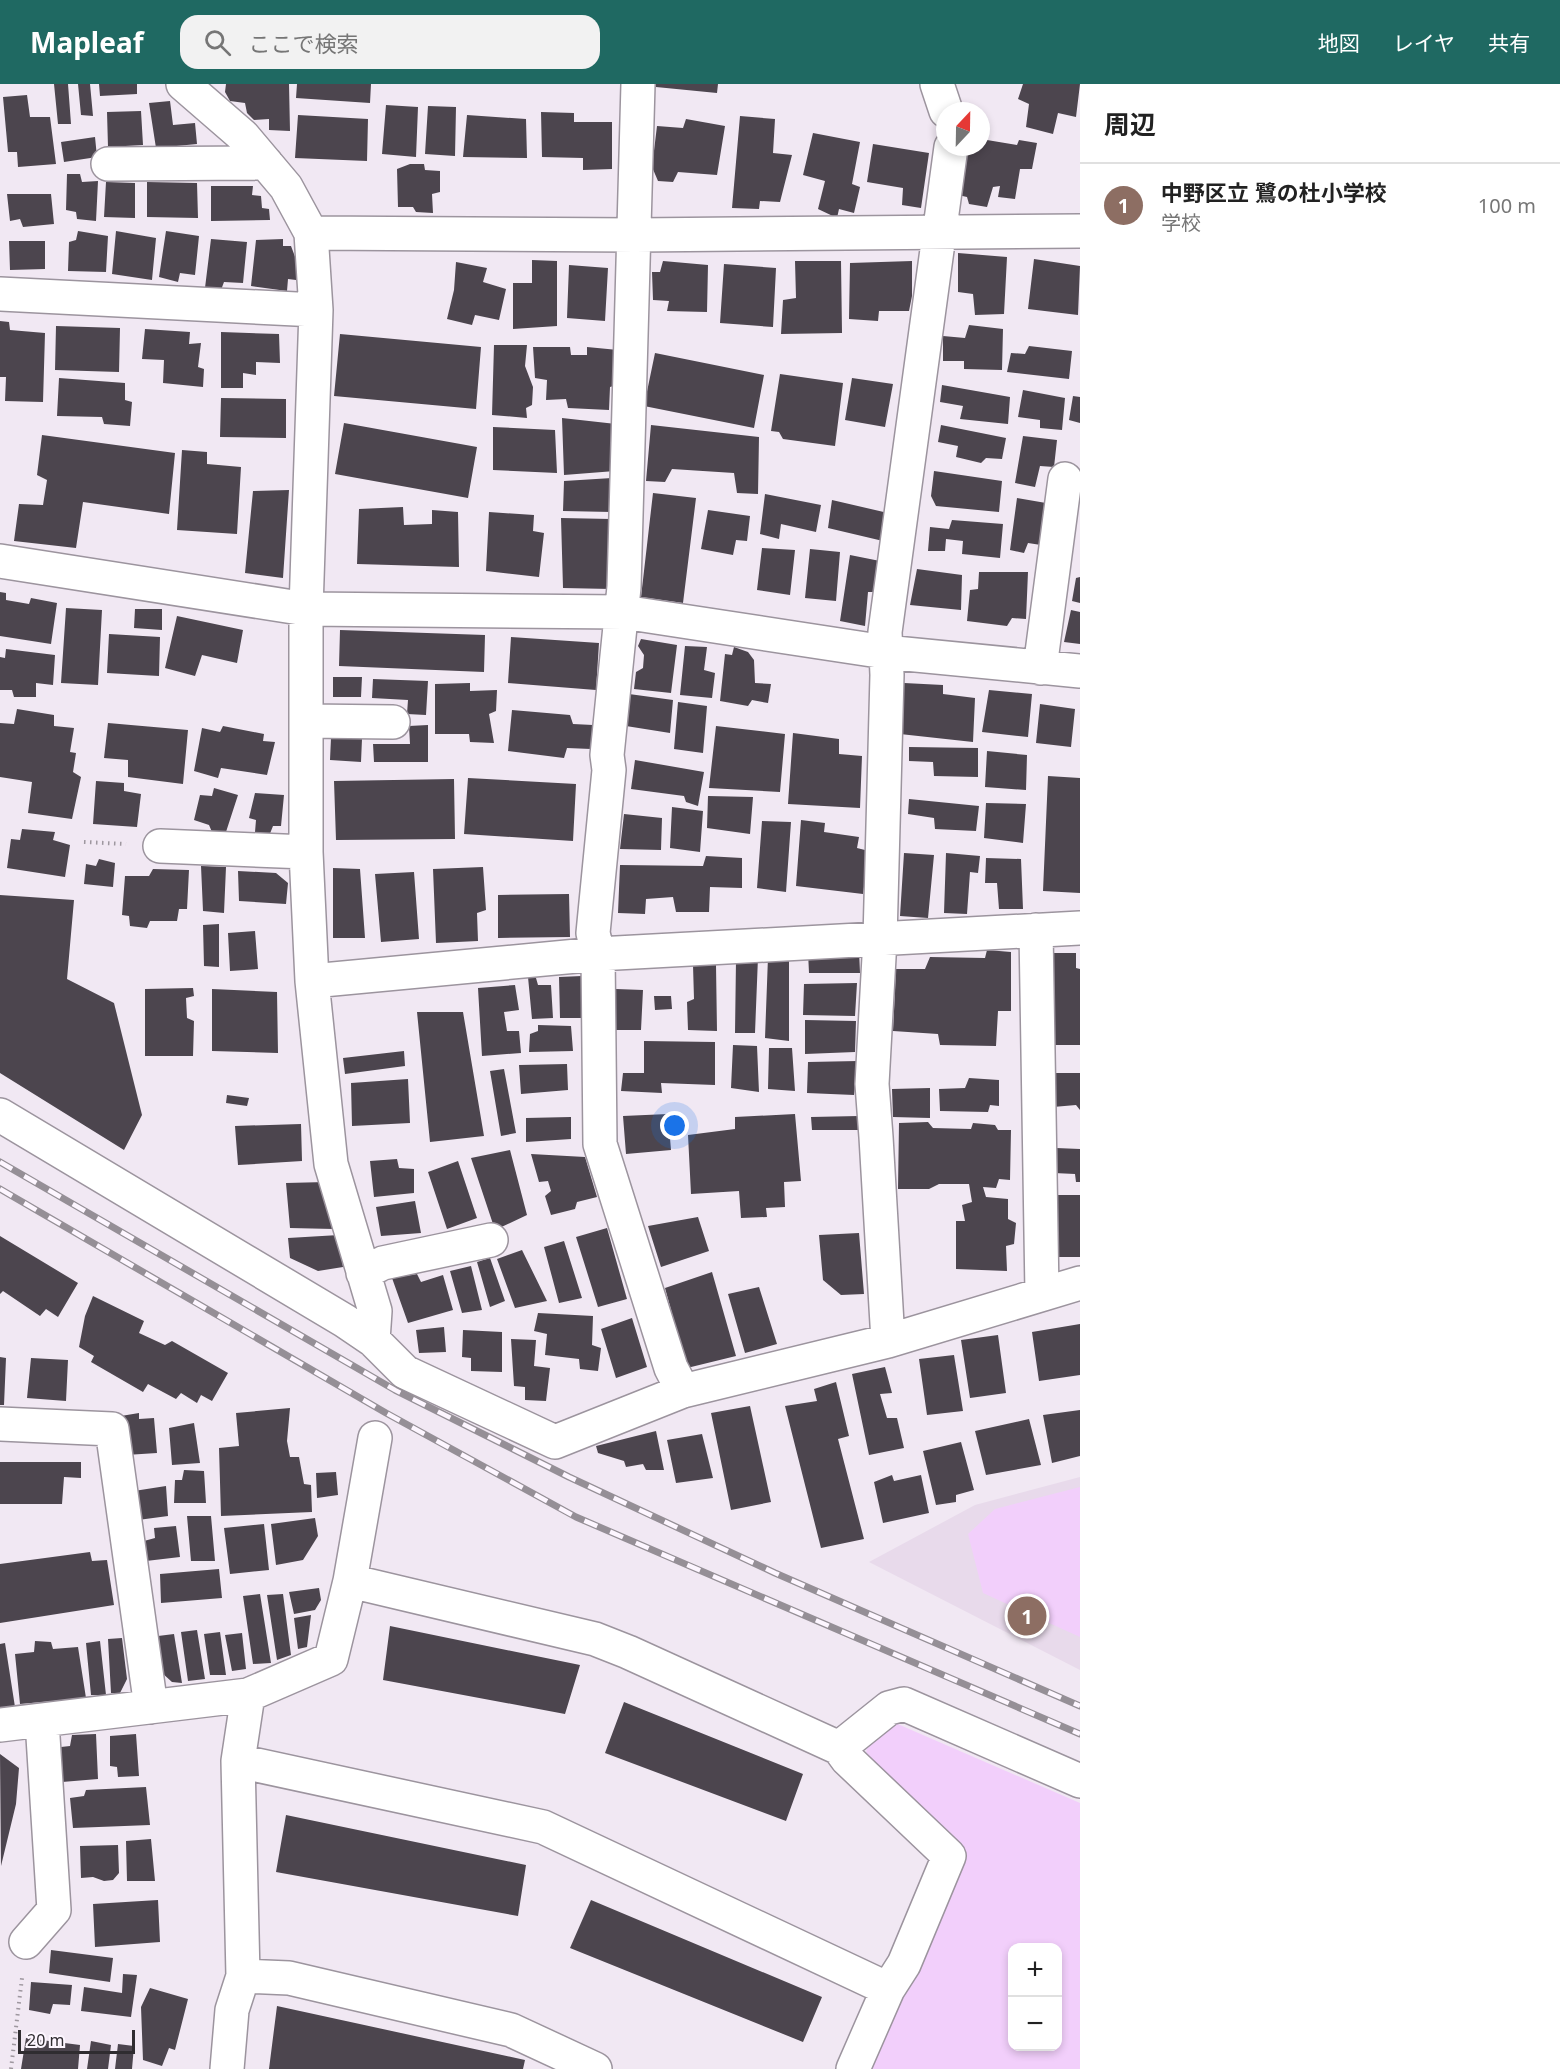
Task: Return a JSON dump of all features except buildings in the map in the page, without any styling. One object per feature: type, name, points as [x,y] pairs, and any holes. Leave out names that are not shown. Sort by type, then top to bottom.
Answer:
[{"type":"street","points":[[183,84],[243,136],[286,187],[311,233],[316,310],[306,609],[306,852],[312,981],[331,1164],[375,1311],[373,1340]]},
{"type":"street","points":[[638,84],[636,235],[623,612],[607,755],[609,770],[593,933],[598,954],[600,1144],[671,1368],[683,1391]]},
{"type":"street","points":[[937,84],[943,102]]},
{"type":"street","points":[[888,1341],[872,1084],[887,675],[885,632],[950,156]]},
{"type":"street","points":[[108,164],[266,163]]},
{"type":"street","points":[[311,233],[636,235],[1080,231]]},
{"type":"street","points":[[0,294],[316,310]]},
{"type":"street","points":[[1040,668],[1070,512],[1065,478]]},
{"type":"street","points":[[0,561],[306,609],[623,612],[885,652],[1080,671]]},
{"type":"street","points":[[307,721],[393,722]]},
{"type":"street","points":[[160,846],[306,852]]},
{"type":"street","points":[[312,981],[598,954],[1080,928]]},
{"type":"street","points":[[1036,930],[1042,1294]]},
{"type":"street","points":[[0,1115],[345,1321],[373,1340],[405,1372],[555,1442],[683,1391],[888,1341],[1080,1283]]},
{"type":"street","points":[[363,1273],[383,1263],[491,1240]]},
{"type":"street","points":[[0,1424],[111,1429],[151,1707]]},
{"type":"street","points":[[0,1725],[248,1695],[331,1659],[350,1581],[375,1438]]},
{"type":"street","points":[[350,1581],[595,1639],[839,1748],[847,1759],[949,1856],[904,1964],[888,1989],[853,2069]]},
{"type":"street","points":[[226,2069],[232,2010],[243,1976],[238,1761],[248,1695]]},
{"type":"street","points":[[839,1748],[889,1708],[904,1704],[1080,1781]]},
{"type":"street","points":[[26,1942],[54,1910],[42,1720]]},
{"type":"street","points":[[238,1761],[543,1827],[888,1989]]},
{"type":"street","points":[[243,1976],[289,1978],[511,2030],[595,2069]]},
{"type":"path","points":[[11,2069],[26,1942]]},
{"type":"shaded area","points":[[1080,1477],[1080,1670],[869,1562],[975,1505]]},
{"type":"shaded area","points":[[1080,1487],[1080,1637],[983,1593],[968,1534],[995,1509]]},
{"type":"shaded area","points":[[893,1722],[1080,1803],[1080,2069],[870,2069],[967,1855],[866,1754],[868,1740]]},
{"type":"railway","points":[[0,1162],[395,1390],[569,1477],[775,1573],[1080,1706]]},
{"type":"railway","points":[[0,1189],[386,1413],[576,1517],[1080,1734]]},
{"type":"place","name":"中野区立 鷺の杜小学校","points":[[1027,1616]]}]
